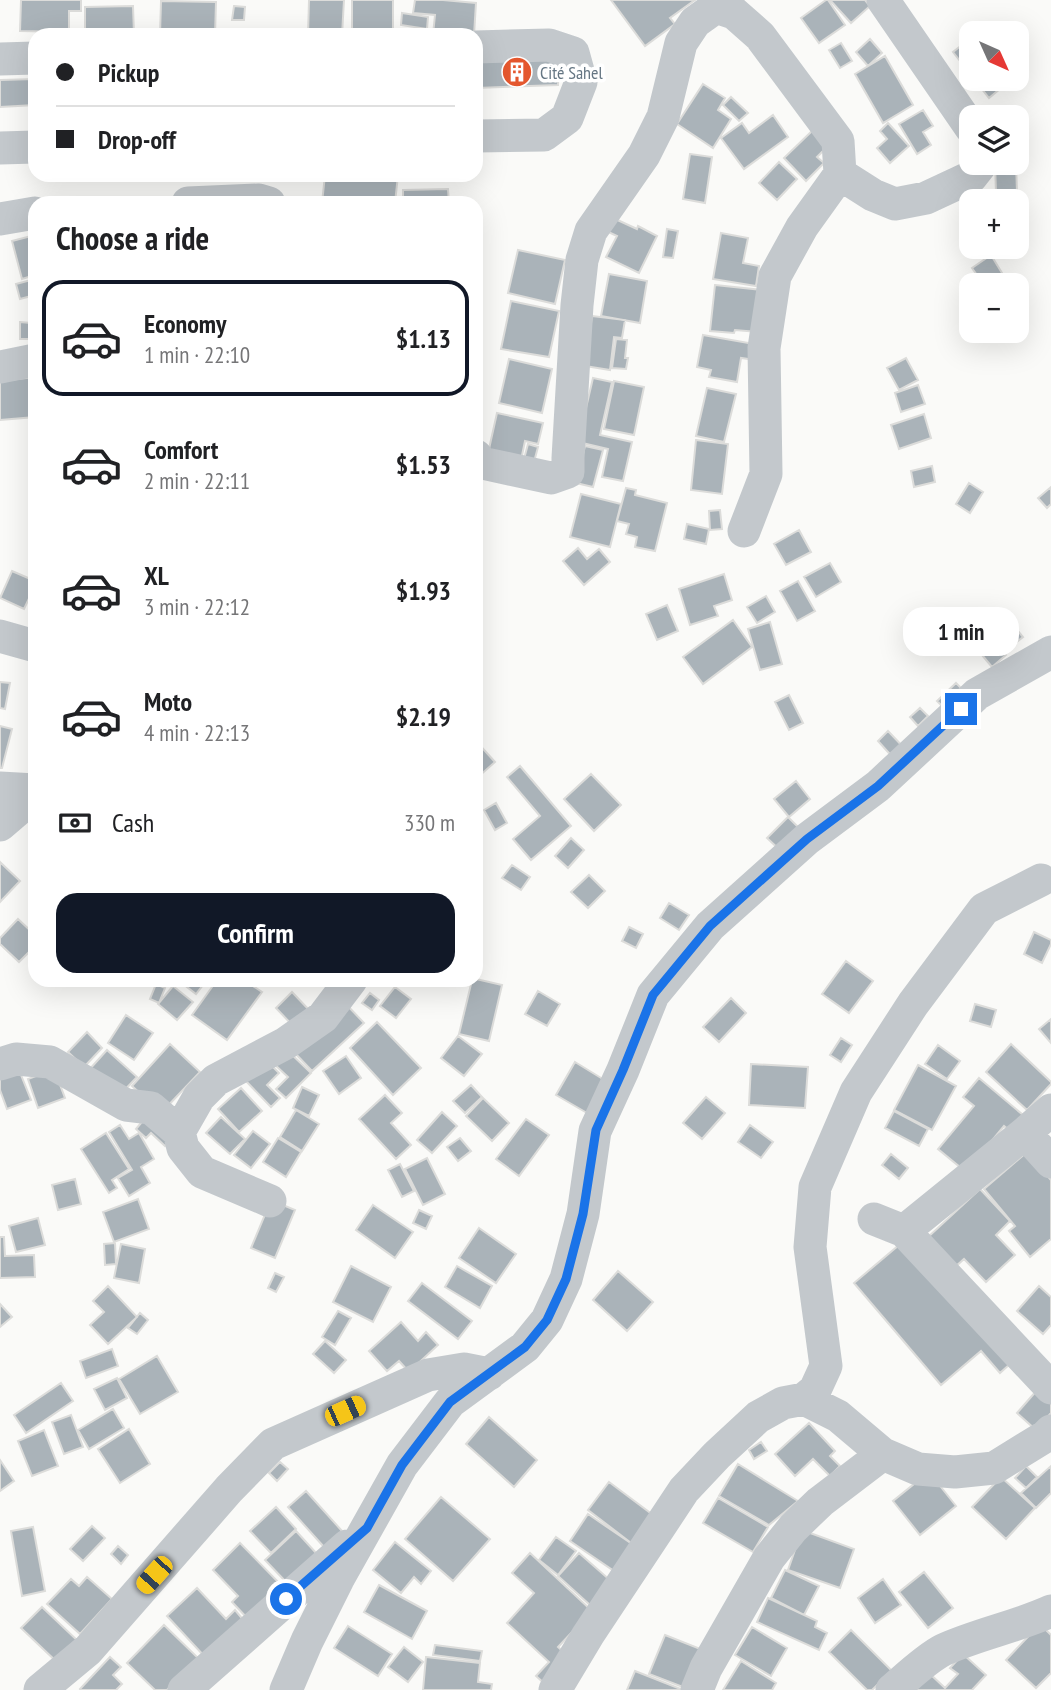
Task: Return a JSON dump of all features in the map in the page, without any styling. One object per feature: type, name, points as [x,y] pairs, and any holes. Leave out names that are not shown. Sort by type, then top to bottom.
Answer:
[{"type":"street","points":[[883,0],[959,111]]},
{"type":"street","points":[[483,463],[551,478],[568,472],[582,260],[592,232],[644,155],[663,117],[681,43],[695,22],[716,7],[734,13],[760,36],[838,141],[840,174],[802,227],[775,276],[764,348],[766,474],[744,531]]},
{"type":"street","points":[[483,47],[549,45],[573,53],[582,82],[568,118],[544,135],[483,136]]},
{"type":"street","points":[[0,59],[28,58]]},
{"type":"street","points":[[0,148],[28,147]]},
{"type":"street","points":[[840,174],[873,195],[895,204],[926,198],[973,175]]},
{"type":"street","points":[[0,219],[28,214]]},
{"type":"street","points":[[0,368],[28,362]]},
{"type":"street","points":[[0,636],[28,644]]},
{"type":"street","points":[[290,1689],[307,1641],[338,1579],[402,1465],[450,1402],[525,1347],[547,1320],[566,1279],[583,1214],[596,1130],[653,995],[710,926],[807,839],[878,786],[977,694],[1051,652]]},
{"type":"street","points":[[0,788],[28,790]]},
{"type":"street","points":[[0,825],[28,801]]},
{"type":"street","points":[[555,1690],[684,1490],[758,1417],[783,1403],[804,1399],[814,1390],[826,1366],[810,1247],[815,1187],[856,1092],[913,1004],[984,909],[1041,880]]},
{"type":"street","points":[[179,1132],[199,1097],[216,1080],[286,1043],[323,1017],[346,987]]},
{"type":"street","points":[[0,1064],[16,1059],[50,1062],[126,1105],[151,1108],[179,1132],[183,1148],[202,1172],[270,1201]]},
{"type":"street","points":[[1051,1110],[1025,1133],[889,1225],[1051,1388]]},
{"type":"street","points":[[1025,1133],[1051,1162]]},
{"type":"street","points":[[40,1690],[88,1650],[229,1489],[273,1444],[428,1375],[464,1369],[489,1374]]},
{"type":"street","points":[[804,1399],[838,1416],[883,1454],[918,1469],[955,1472],[994,1468],[1051,1431]]},
{"type":"street","points":[[697,1690],[706,1668],[769,1558],[793,1528],[820,1502],[883,1454]]},
{"type":"street","points":[[184,1690],[367,1528]]},
{"type":"street","points":[[892,1690],[940,1651],[1051,1611]]},
{"type":"building","points":[[21,0],[81,0],[81,11],[69,11],[69,28],[28,28],[28,31],[20,31]]},
{"type":"building","points":[[309,0],[344,0],[342,28],[308,28]]},
{"type":"building","points":[[352,0],[393,0],[393,28],[352,28]]},
{"type":"building","points":[[415,0],[476,3],[474,28],[434,28],[435,15],[413,13]]},
{"type":"building","points":[[611,0],[695,0],[670,18],[675,24],[645,46]]},
{"type":"building","points":[[826,0],[845,25],[819,43],[801,18]]},
{"type":"building","points":[[830,0],[865,0],[870,6],[851,23]]},
{"type":"building","points":[[161,1],[216,2],[215,28],[160,28]]},
{"type":"building","points":[[133,6],[134,28],[85,28],[85,7]]},
{"type":"building","points":[[234,6],[245,7],[244,20],[232,20]]},
{"type":"building","points":[[402,13],[428,17],[427,28],[401,25]]},
{"type":"building","points":[[870,39],[882,53],[868,66],[856,52]]},
{"type":"building","points":[[841,43],[852,61],[840,68],[829,50]]},
{"type":"building","points":[[959,47],[959,60],[953,52]]},
{"type":"building","points":[[885,56],[913,105],[883,123],[855,74]]},
{"type":"building","name":"Cité Sahel","points":[[559,57],[558,85],[483,88],[483,60]]},
{"type":"building","points":[[28,79],[28,105],[0,107],[0,80]]},
{"type":"building","points":[[703,84],[725,98],[718,110],[731,119],[713,148],[677,124]]},
{"type":"building","points":[[983,91],[997,91],[989,98]]},
{"type":"building","points":[[731,97],[748,113],[739,121],[723,105]]},
{"type":"building","points":[[923,110],[933,126],[923,132],[931,145],[917,154],[899,124]]},
{"type":"building","points":[[773,115],[788,137],[744,169],[721,138],[742,123],[749,133]]},
{"type":"building","points":[[888,123],[909,146],[890,163],[877,148],[887,139],[880,131]]},
{"type":"building","points":[[813,130],[828,146],[817,157],[824,163],[806,181],[784,158]]},
{"type":"building","points":[[690,154],[712,157],[705,203],[683,199]]},
{"type":"building","points":[[779,162],[797,179],[777,200],[759,183]]},
{"type":"building","points":[[995,175],[1016,175],[1017,189],[996,189]]},
{"type":"building","points":[[324,182],[397,182],[396,196],[323,196]]},
{"type":"building","points":[[448,189],[448,196],[403,196],[403,190]]},
{"type":"building","points":[[611,217],[657,236],[639,273],[606,257],[617,236],[604,230]]},
{"type":"building","points":[[667,229],[678,231],[673,258],[663,257]]},
{"type":"building","points":[[721,233],[748,238],[743,263],[759,266],[756,286],[713,279]]},
{"type":"building","points":[[28,237],[28,277],[22,279],[12,241]]},
{"type":"building","points":[[518,250],[565,260],[555,304],[508,293]]},
{"type":"building","points":[[985,259],[993,259],[1002,273],[976,273],[972,268]]},
{"type":"building","points":[[609,274],[647,281],[640,323],[601,316]]},
{"type":"building","points":[[28,281],[28,297],[20,299],[16,284]]},
{"type":"building","points":[[715,285],[762,290],[758,332],[710,331]]},
{"type":"building","points":[[511,301],[559,311],[549,357],[501,349]]},
{"type":"building","points":[[592,316],[625,320],[622,338],[614,337],[610,370],[585,366]]},
{"type":"building","points":[[20,322],[28,323],[28,339],[20,339]]},
{"type":"building","points":[[703,335],[765,346],[762,361],[741,358],[737,382],[709,377],[711,370],[697,367]]},
{"type":"building","points":[[616,339],[627,340],[626,369],[612,368]]},
{"type":"building","points":[[906,358],[918,380],[899,390],[887,368]]},
{"type":"building","points":[[509,359],[552,369],[542,413],[499,403]]},
{"type":"building","points":[[28,378],[28,418],[0,420],[0,381]]},
{"type":"building","points":[[593,378],[612,382],[600,435],[632,442],[623,481],[602,477],[608,449],[578,442]]},
{"type":"building","points":[[614,381],[644,387],[634,435],[604,429]]},
{"type":"building","points":[[918,385],[925,404],[901,412],[895,393]]},
{"type":"building","points":[[707,388],[736,394],[724,442],[696,436]]},
{"type":"building","points":[[497,413],[543,423],[538,444],[525,441],[520,465],[487,458]]},
{"type":"building","points":[[924,414],[931,438],[899,449],[891,425]]},
{"type":"building","points":[[696,440],[728,444],[722,494],[691,490]]},
{"type":"building","points":[[528,444],[538,447],[534,462],[524,459]]},
{"type":"building","points":[[585,446],[603,450],[593,487],[576,483]]},
{"type":"building","points":[[932,466],[935,482],[914,487],[911,471]]},
{"type":"building","points":[[969,483],[983,492],[970,513],[956,504]]},
{"type":"building","points":[[1051,487],[1051,504],[1047,508],[1038,498]]},
{"type":"building","points":[[626,488],[636,490],[635,495],[667,503],[655,551],[635,547],[637,537],[626,534],[629,524],[617,521]]},
{"type":"building","points":[[581,494],[621,504],[610,547],[570,537]]},
{"type":"building","points":[[720,510],[722,529],[710,530],[709,511]]},
{"type":"building","points":[[687,524],[709,529],[706,544],[684,539]]},
{"type":"building","points":[[799,530],[811,552],[786,565],[774,544]]},
{"type":"building","points":[[578,548],[587,559],[599,549],[610,562],[584,585],[563,561]]},
{"type":"building","points":[[830,563],[841,582],[816,597],[804,577]]},
{"type":"building","points":[[12,571],[28,578],[28,601],[24,609],[0,598]]},
{"type":"building","points":[[724,574],[732,600],[714,606],[718,616],[690,625],[679,589]]},
{"type":"building","points":[[798,581],[815,611],[797,621],[780,591]]},
{"type":"building","points":[[766,596],[775,612],[757,623],[747,607]]},
{"type":"building","points":[[667,605],[678,631],[657,640],[646,614]]},
{"type":"building","points":[[1008,619],[1023,637],[1005,651],[991,634]]},
{"type":"building","points":[[733,620],[752,647],[703,684],[683,657]]},
{"type":"building","points":[[770,622],[782,664],[760,670],[748,629]]},
{"type":"building","points":[[991,637],[1006,655],[992,667],[977,649]]},
{"type":"building","points":[[0,682],[10,683],[5,709],[0,708]]},
{"type":"building","points":[[956,683],[968,695],[949,713],[937,701]]},
{"type":"building","points":[[789,695],[803,723],[789,730],[775,702]]},
{"type":"building","points":[[920,708],[928,716],[918,726],[910,717]]},
{"type":"building","points":[[0,726],[12,729],[2,768],[0,768]]},
{"type":"building","points":[[888,731],[908,752],[897,762],[878,741]]},
{"type":"building","points":[[483,749],[495,762],[483,773]]},
{"type":"building","points":[[520,766],[571,826],[531,860],[513,839],[540,816],[507,777]]},
{"type":"building","points":[[591,774],[621,805],[594,831],[564,799]]},
{"type":"building","points":[[796,781],[810,799],[789,817],[774,799]]},
{"type":"building","points":[[496,803],[507,823],[495,830],[484,810]]},
{"type":"building","points":[[788,817],[802,831],[782,852],[767,838]]},
{"type":"building","points":[[571,838],[584,850],[568,868],[555,856]]},
{"type":"building","points":[[0,862],[20,881],[0,902]]},
{"type":"building","points":[[512,865],[530,877],[521,890],[502,878]]},
{"type":"building","points":[[589,875],[605,891],[588,908],[571,892]]},
{"type":"building","points":[[669,903],[689,915],[679,930],[660,918]]},
{"type":"building","points":[[18,919],[28,928],[28,953],[19,962],[0,944],[0,938]]},
{"type":"building","points":[[629,927],[643,934],[636,948],[622,941]]},
{"type":"building","points":[[1034,932],[1051,940],[1042,963],[1024,954]]},
{"type":"building","points":[[846,961],[873,981],[849,1013],[822,994]]},
{"type":"building","points":[[483,981],[502,985],[489,1041],[459,1034],[470,987],[483,987]]},
{"type":"building","points":[[155,987],[165,988],[159,1003],[150,999]]},
{"type":"building","points":[[172,987],[193,1002],[177,1020],[158,1004]]},
{"type":"building","points":[[187,987],[201,987],[196,994]]},
{"type":"building","points":[[212,987],[254,987],[262,992],[227,1040],[192,1015]]},
{"type":"building","points":[[395,987],[411,999],[396,1018],[380,1006]]},
{"type":"building","points":[[538,991],[560,1004],[547,1026],[525,1014]]},
{"type":"building","points":[[292,992],[311,1012],[295,1028],[276,1008]]},
{"type":"building","points":[[370,993],[379,1000],[372,1010],[362,1003]]},
{"type":"building","points":[[731,998],[746,1013],[719,1042],[703,1027]]},
{"type":"building","points":[[344,1002],[364,1023],[312,1071],[292,1050]]},
{"type":"building","points":[[975,1004],[996,1010],[991,1027],[970,1021]]},
{"type":"building","points":[[126,1015],[153,1033],[134,1060],[108,1043]]},
{"type":"building","points":[[1051,1019],[1051,1043],[1039,1029]]},
{"type":"building","points":[[377,1022],[421,1068],[393,1095],[350,1048]]},
{"type":"building","points":[[87,1032],[102,1048],[84,1067],[68,1052]]},
{"type":"building","points":[[458,1036],[482,1054],[464,1076],[441,1058]]},
{"type":"building","points":[[841,1038],[852,1045],[841,1062],[830,1055]]},
{"type":"building","points":[[170,1044],[200,1072],[161,1113],[132,1086]]},
{"type":"building","points":[[1011,1044],[1051,1082],[1027,1110],[986,1072]]},
{"type":"building","points":[[938,1045],[960,1061],[947,1079],[925,1064]]},
{"type":"building","points":[[286,1049],[311,1073],[286,1098],[276,1089],[288,1077],[273,1063]]},
{"type":"building","points":[[107,1050],[137,1077],[117,1098],[88,1071]]},
{"type":"building","points":[[346,1056],[361,1078],[339,1094],[323,1071]]},
{"type":"building","points":[[265,1059],[279,1073],[267,1085],[280,1098],[271,1107],[244,1079]]},
{"type":"building","points":[[575,1062],[606,1081],[587,1113],[556,1095]]},
{"type":"building","points":[[751,1064],[808,1067],[805,1108],[749,1105]]},
{"type":"building","points":[[17,1065],[31,1100],[7,1109],[0,1090],[0,1071]]},
{"type":"building","points":[[918,1065],[956,1086],[932,1130],[894,1110]]},
{"type":"building","points":[[54,1069],[65,1098],[38,1108],[28,1079]]},
{"type":"building","points":[[979,1078],[1023,1115],[1010,1131],[1004,1126],[966,1172],[938,1149],[974,1106],[963,1097]]},
{"type":"building","points":[[471,1085],[482,1097],[465,1113],[453,1101]]},
{"type":"building","points":[[302,1087],[319,1095],[309,1116],[293,1108]]},
{"type":"building","points":[[241,1088],[262,1111],[239,1132],[218,1109]]},
{"type":"building","points":[[385,1095],[402,1113],[391,1123],[411,1145],[396,1159],[359,1119]]},
{"type":"building","points":[[706,1097],[725,1113],[702,1139],[683,1123]]},
{"type":"building","points":[[483,1098],[509,1123],[492,1141],[466,1116]]},
{"type":"building","points":[[296,1110],[319,1124],[302,1151],[280,1137]]},
{"type":"building","points":[[151,1111],[176,1134],[165,1146],[151,1133],[146,1138],[136,1129]]},
{"type":"building","points":[[894,1111],[928,1129],[919,1146],[885,1128]]},
{"type":"building","points":[[442,1112],[457,1126],[432,1153],[417,1140]]},
{"type":"building","points":[[221,1117],[245,1139],[230,1154],[206,1133]]},
{"type":"building","points":[[526,1119],[549,1135],[519,1176],[496,1159]]},
{"type":"building","points":[[120,1125],[129,1139],[139,1133],[154,1159],[141,1167],[150,1183],[129,1196],[118,1178],[132,1170],[109,1132]]},
{"type":"building","points":[[750,1125],[773,1142],[761,1158],[738,1142]]},
{"type":"building","points":[[253,1131],[270,1144],[251,1168],[234,1155]]},
{"type":"building","points":[[106,1133],[129,1169],[112,1180],[117,1188],[109,1193],[81,1149]]},
{"type":"building","points":[[278,1138],[301,1152],[286,1177],[263,1162]]},
{"type":"building","points":[[460,1138],[471,1151],[458,1161],[447,1147]]},
{"type":"building","points":[[1027,1152],[1051,1180],[1051,1239],[1030,1257],[1009,1231],[1015,1226],[984,1189]]},
{"type":"building","points":[[891,1154],[908,1168],[899,1179],[882,1165]]},
{"type":"building","points":[[427,1158],[445,1194],[423,1205],[405,1169]]},
{"type":"building","points":[[400,1164],[414,1191],[402,1197],[388,1170]]},
{"type":"building","points":[[75,1179],[81,1204],[58,1210],[52,1185]]},
{"type":"building","points":[[980,1189],[1010,1221],[996,1235],[1015,1255],[986,1282],[964,1259],[954,1268],[927,1238]]},
{"type":"building","points":[[138,1199],[149,1229],[114,1242],[103,1212]]},
{"type":"building","points":[[271,1200],[295,1210],[275,1258],[251,1248]]},
{"type":"building","points":[[373,1205],[413,1232],[395,1258],[356,1230]]},
{"type":"building","points":[[419,1210],[432,1216],[426,1229],[413,1223]]},
{"type":"building","points":[[38,1218],[45,1245],[16,1252],[9,1226]]},
{"type":"building","points":[[479,1228],[516,1254],[496,1283],[459,1258]]},
{"type":"building","points":[[0,1237],[4,1237],[5,1256],[34,1255],[35,1277],[0,1278]]},
{"type":"building","points":[[905,1240],[1010,1364],[1000,1373],[981,1351],[941,1385],[854,1283]]},
{"type":"building","points":[[115,1243],[116,1264],[105,1265],[104,1244]]},
{"type":"building","points":[[121,1244],[145,1249],[139,1283],[114,1278]]},
{"type":"building","points":[[351,1266],[391,1287],[373,1322],[333,1302]]},
{"type":"building","points":[[457,1266],[492,1286],[480,1308],[445,1287]]},
{"type":"building","points":[[618,1271],[653,1302],[627,1331],[593,1300]]},
{"type":"building","points":[[275,1273],[284,1277],[276,1292],[268,1288]]},
{"type":"building","points":[[422,1283],[472,1321],[458,1339],[408,1301]]},
{"type":"building","points":[[108,1286],[137,1317],[108,1344],[90,1325],[104,1312],[93,1301]]},
{"type":"building","points":[[1039,1286],[1051,1297],[1051,1325],[1043,1334],[1017,1311]]},
{"type":"building","points":[[0,1304],[12,1317],[0,1327]]},
{"type":"building","points":[[338,1311],[351,1318],[335,1345],[322,1337]]},
{"type":"building","points":[[140,1313],[148,1320],[137,1334],[128,1328]]},
{"type":"building","points":[[401,1322],[418,1341],[426,1332],[438,1345],[409,1372],[399,1361],[387,1371],[369,1351]]},
{"type":"building","points":[[325,1341],[346,1360],[334,1373],[313,1354]]},
{"type":"building","points":[[112,1349],[118,1366],[86,1378],[80,1361]]},
{"type":"building","points":[[157,1356],[178,1392],[140,1414],[119,1379]]},
{"type":"building","points":[[117,1378],[127,1398],[105,1410],[94,1389]]},
{"type":"building","points":[[61,1383],[73,1401],[26,1433],[14,1415]]},
{"type":"building","points":[[1038,1389],[1051,1401],[1051,1413],[1036,1430],[1017,1413]]},
{"type":"building","points":[[113,1409],[124,1428],[89,1449],[78,1430]]},
{"type":"building","points":[[71,1415],[83,1447],[64,1454],[52,1422]]},
{"type":"building","points":[[489,1417],[537,1460],[514,1487],[466,1444]]},
{"type":"building","points":[[809,1423],[835,1451],[830,1456],[840,1466],[830,1476],[813,1459],[795,1476],[775,1454]]},
{"type":"building","points":[[129,1429],[150,1464],[120,1483],[98,1449]]},
{"type":"building","points":[[44,1430],[58,1466],[32,1476],[18,1441]]},
{"type":"building","points":[[761,1442],[767,1451],[754,1459],[749,1450]]},
{"type":"building","points":[[0,1460],[14,1481],[0,1491]]},
{"type":"building","points":[[280,1462],[288,1469],[277,1481],[269,1473]]},
{"type":"building","points":[[738,1464],[798,1501],[769,1525],[719,1496]]},
{"type":"building","points":[[1026,1466],[1037,1477],[1026,1488],[1015,1478]]},
{"type":"building","points":[[1051,1466],[1051,1493],[1036,1508],[1021,1493]]},
{"type":"building","points":[[929,1472],[956,1506],[920,1535],[893,1501]]},
{"type":"building","points":[[1001,1477],[1035,1508],[1006,1539],[972,1507]]},
{"type":"building","points":[[609,1482],[657,1518],[635,1546],[588,1510]]},
{"type":"building","points":[[306,1491],[342,1531],[324,1547],[288,1507]]},
{"type":"building","points":[[441,1497],[490,1539],[453,1581],[405,1539]]},
{"type":"building","points":[[718,1498],[768,1527],[753,1552],[703,1523]]},
{"type":"building","points":[[276,1507],[296,1529],[271,1553],[250,1531]]},
{"type":"building","points":[[588,1514],[635,1546],[617,1573],[570,1541]]},
{"type":"building","points":[[92,1526],[105,1538],[83,1561],[70,1549]]},
{"type":"building","points":[[33,1527],[45,1591],[22,1596],[11,1531]]},
{"type":"building","points":[[802,1530],[854,1549],[840,1588],[788,1570]]},
{"type":"building","points":[[296,1531],[317,1554],[287,1583],[265,1560]]},
{"type":"building","points":[[556,1537],[576,1551],[558,1575],[539,1560]]},
{"type":"building","points":[[395,1542],[431,1571],[421,1584],[414,1577],[401,1593],[373,1570]]},
{"type":"building","points":[[240,1543],[283,1587],[249,1620],[232,1602],[238,1596],[213,1570]]},
{"type":"building","points":[[118,1546],[128,1555],[121,1564],[111,1554]]},
{"type":"building","points":[[530,1553],[592,1611],[558,1647],[570,1658],[545,1684],[536,1676],[549,1662],[507,1623],[534,1593],[512,1573]]},
{"type":"building","points":[[579,1553],[611,1581],[590,1605],[558,1576]]},
{"type":"building","points":[[785,1570],[819,1586],[804,1615],[771,1598]]},
{"type":"building","points":[[924,1572],[953,1608],[928,1628],[899,1592]]},
{"type":"building","points":[[87,1577],[112,1599],[80,1634],[47,1604],[71,1579],[79,1586]]},
{"type":"building","points":[[883,1579],[901,1605],[875,1623],[858,1598]]},
{"type":"building","points":[[379,1585],[427,1611],[412,1639],[364,1612]]},
{"type":"building","points":[[197,1588],[226,1619],[235,1610],[245,1622],[206,1658],[167,1616]]},
{"type":"building","points":[[768,1598],[817,1621],[815,1627],[827,1633],[819,1650],[757,1622]]},
{"type":"building","points":[[42,1607],[80,1643],[59,1664],[21,1628]]},
{"type":"building","points":[[1040,1624],[1051,1635],[1051,1673],[1036,1688],[1006,1660]]},
{"type":"building","points":[[164,1625],[198,1658],[167,1690],[155,1690],[127,1663]]},
{"type":"building","points":[[348,1626],[392,1654],[378,1676],[334,1648]]},
{"type":"building","points":[[752,1627],[787,1648],[771,1676],[735,1655]]},
{"type":"building","points":[[851,1630],[892,1671],[872,1690],[867,1690],[829,1652]]},
{"type":"building","points":[[665,1635],[703,1650],[688,1689],[649,1674]]},
{"type":"building","points":[[435,1645],[482,1651],[480,1661],[433,1655]]},
{"type":"building","points":[[404,1647],[423,1662],[408,1682],[388,1667]]},
{"type":"building","points":[[963,1654],[986,1675],[972,1690],[914,1690],[929,1673],[945,1688],[958,1674],[950,1668]]},
{"type":"building","points":[[110,1657],[121,1667],[113,1675],[122,1684],[116,1690],[81,1690],[80,1689]]},
{"type":"building","points":[[426,1657],[480,1663],[478,1682],[492,1684],[491,1690],[423,1690]]},
{"type":"building","points":[[741,1661],[776,1683],[772,1690],[723,1690]]},
{"type":"building","points":[[635,1671],[683,1690],[627,1690]]},
{"type":"place","name":"Cité Sahel","points":[[517,72]]},
{"type":"route","points":[[286,1599],[367,1528],[402,1465],[450,1402],[525,1347],[547,1320],[566,1279],[583,1214],[596,1130],[653,995],[710,926],[807,839],[878,786],[961,709]]}]
